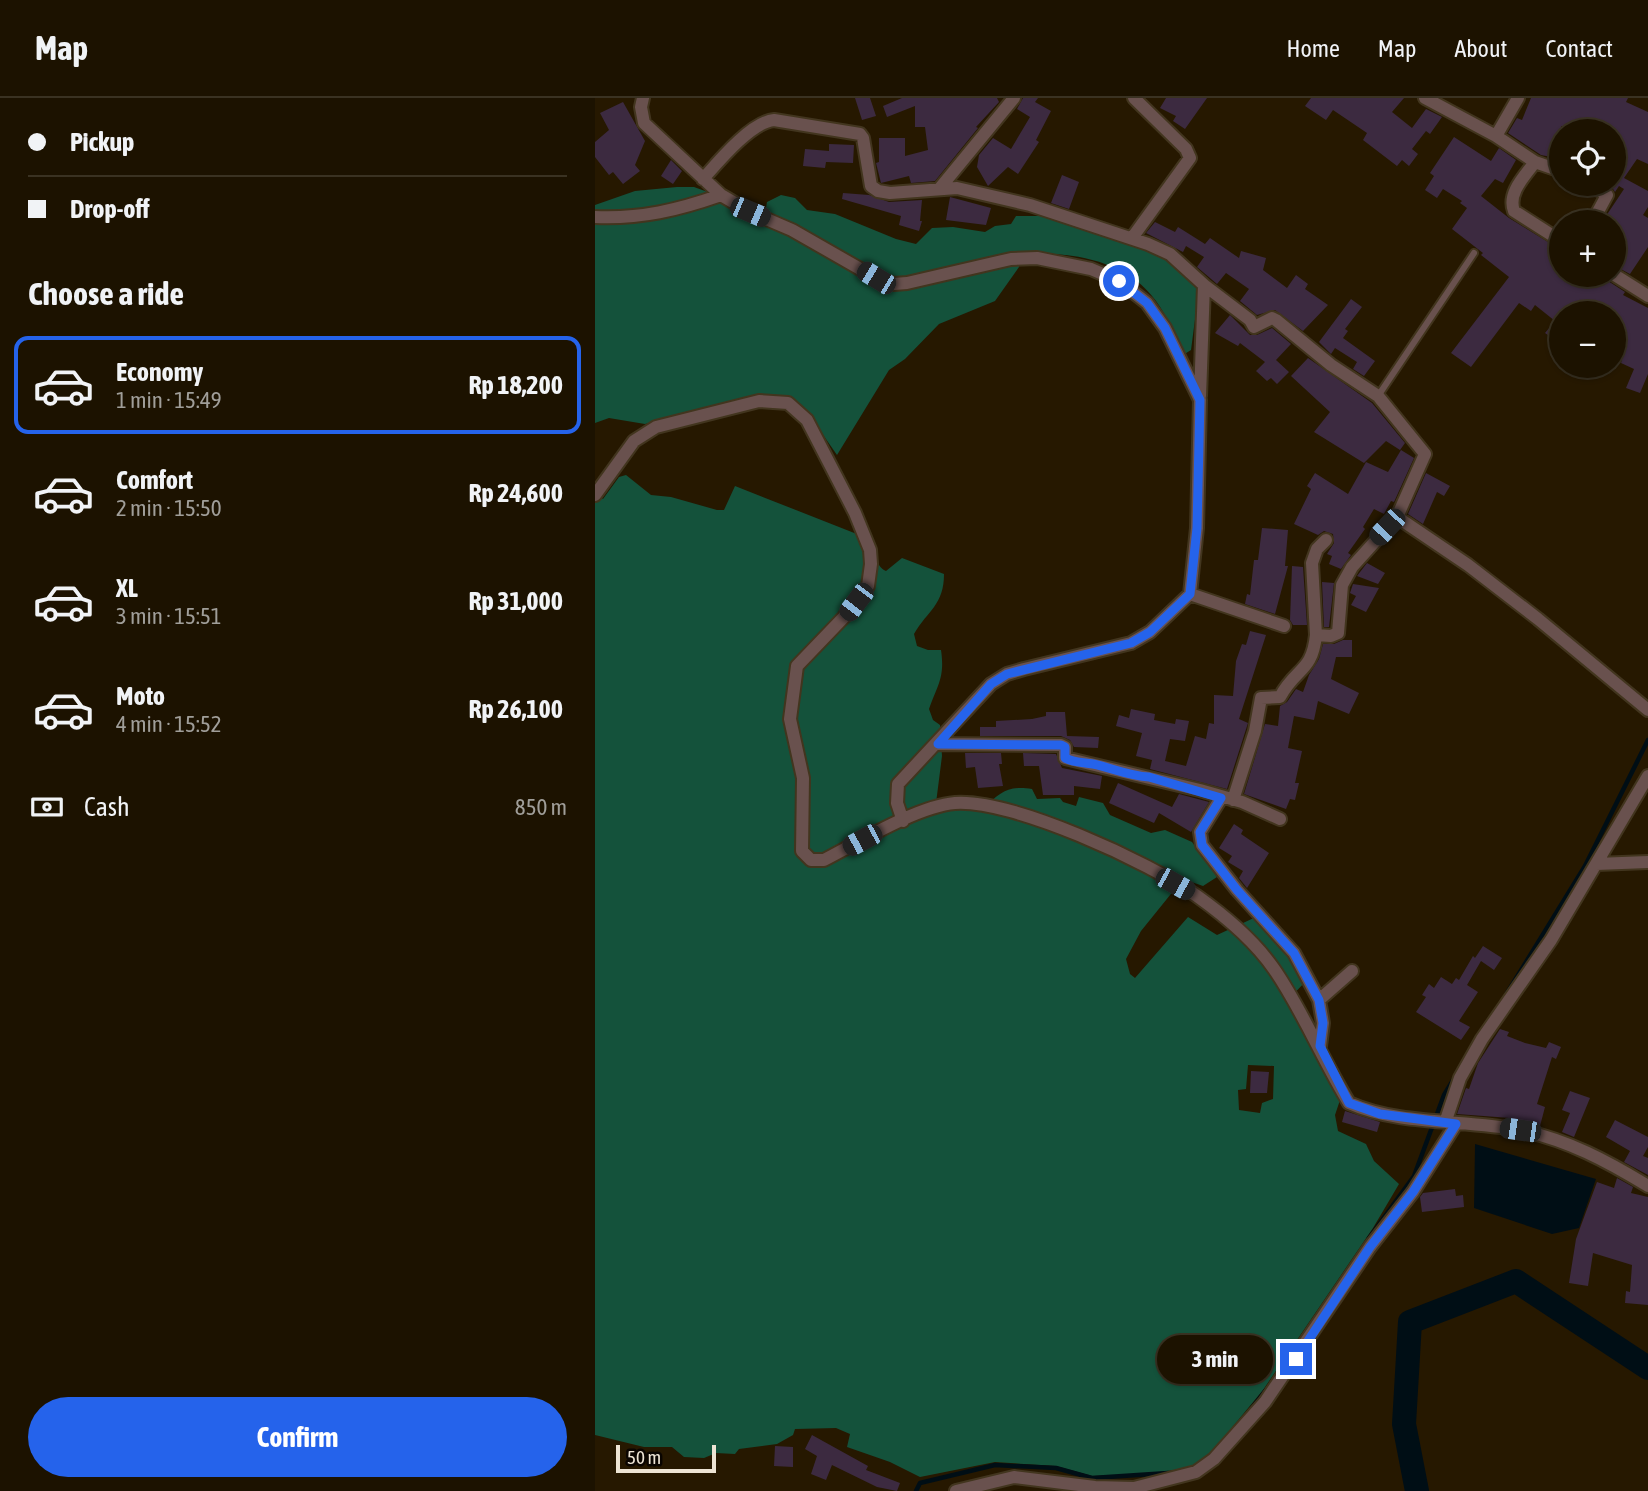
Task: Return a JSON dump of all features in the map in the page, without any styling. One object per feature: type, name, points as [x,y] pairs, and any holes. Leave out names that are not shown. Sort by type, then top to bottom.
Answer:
[{"type":"street","points":[[643,98],[641,107],[644,123],[721,195],[750,212],[792,230],[876,278],[894,284],[907,283],[1011,259],[1037,258],[1091,269],[1119,281],[1147,303],[1165,328],[1200,400]]},
{"type":"street","points":[[940,188],[1014,98]]},
{"type":"street","points":[[1132,238],[1190,158],[1186,149],[1134,98]]},
{"type":"street","points":[[1425,98],[1496,136],[1535,162],[1549,167]]},
{"type":"street","points":[[1496,136],[1518,98]]},
{"type":"street","points":[[703,179],[736,144],[764,122],[774,120],[860,134],[863,138],[871,186],[878,191],[890,193],[957,188],[1030,205],[1132,238],[1170,254],[1204,285],[1250,320],[1254,327],[1272,318],[1276,320],[1331,365],[1378,396],[1425,454],[1397,517],[1352,567],[1342,585],[1338,633],[1331,636],[1316,635]]},
{"type":"street","points":[[1535,162],[1512,197],[1512,207],[1549,233]]},
{"type":"street","points":[[595,217],[628,218],[685,207],[721,195]]},
{"type":"street","points":[[1626,282],[1648,296]]},
{"type":"street","points":[[903,821],[897,803],[898,783],[938,744],[991,684],[1007,674],[1131,643],[1150,632],[1190,594],[1197,528],[1204,285]]},
{"type":"street","points":[[595,495],[633,441],[656,427],[767,401],[788,403],[807,421],[855,513],[870,550],[871,564],[868,586],[844,617],[797,666],[790,719],[803,778],[802,851],[811,860],[824,860],[929,808],[957,803],[993,806],[1026,815],[1114,851],[1184,888],[1242,932],[1273,968],[1320,1046],[1349,1103],[1380,1114],[1520,1130],[1578,1147],[1648,1186]]},
{"type":"street","points":[[1397,517],[1528,611],[1648,710]]},
{"type":"street","points":[[1320,1046],[1323,1023],[1319,1000],[1294,953],[1237,890],[1202,845],[1200,832],[1227,799],[1255,731],[1261,698],[1280,696],[1292,678],[1312,659],[1316,635],[1312,563],[1314,554],[1326,540]]},
{"type":"street","points":[[1190,594],[1284,626]]},
{"type":"street","points":[[938,744],[1061,745],[1065,747],[1065,758],[1069,761],[1149,777],[1227,799],[1280,819]]},
{"type":"street","points":[[956,1491],[1014,1477],[1095,1487],[1134,1488],[1196,1472],[1214,1459],[1265,1402],[1370,1247],[1413,1192],[1449,1121],[1460,1078],[1482,1039],[1551,940],[1648,776]]},
{"type":"street","points":[[1596,864],[1648,862]]},
{"type":"street","points":[[1319,1000],[1352,971]]},
{"type":"lane","points":[[1378,396],[1474,253]]},
{"type":"green space","points":[[694,187],[757,210],[766,208],[767,202],[781,195],[795,198],[807,210],[835,214],[896,239],[916,244],[932,228],[953,227],[985,232],[995,226],[1011,224],[1016,216],[1045,216],[1134,242],[1173,260],[1199,289],[1191,350],[1183,355],[1156,301],[1144,287],[1129,276],[1113,267],[1078,257],[1022,253],[1019,267],[995,301],[939,324],[905,359],[889,370],[837,455],[812,419],[797,403],[747,399],[645,424],[609,418],[595,423],[595,205],[635,191]]},
{"type":"green space","points":[[626,475],[651,495],[671,497],[717,510],[724,510],[735,486],[872,540],[877,562],[886,571],[902,558],[944,574],[938,600],[914,634],[917,646],[928,650],[941,650],[941,674],[929,709],[933,720],[940,725],[942,756],[935,811],[955,808],[984,809],[1005,791],[1024,788],[1032,789],[1037,799],[1060,798],[1063,802],[1076,806],[1079,797],[1103,803],[1110,815],[1151,833],[1165,830],[1192,842],[1217,877],[1203,886],[1183,879],[1141,931],[1126,959],[1130,974],[1135,978],[1188,917],[1217,935],[1256,917],[1292,956],[1305,982],[1288,1000],[1340,1100],[1335,1115],[1338,1131],[1366,1144],[1374,1161],[1399,1184],[1373,1228],[1263,1390],[1211,1453],[1189,1468],[1145,1474],[1092,1476],[1056,1466],[995,1462],[920,1477],[890,1462],[847,1447],[850,1434],[836,1428],[795,1429],[793,1435],[777,1444],[739,1449],[735,1454],[716,1453],[704,1458],[684,1457],[672,1447],[644,1447],[595,1435],[595,494],[603,499],[619,477]],"holes":[[[1248,1065],[1274,1066],[1273,1099],[1262,1103],[1260,1113],[1239,1110],[1238,1090],[1246,1089]]]},
{"type":"shaded area","points":[[1475,1144],[1596,1179],[1579,1228],[1552,1234],[1474,1208]]},
{"type":"building","points":[[855,98],[870,98],[876,116],[862,120]]},
{"type":"building","points":[[902,98],[997,98],[999,102],[976,127],[978,128],[935,181],[911,183],[909,176],[881,183],[876,163],[879,162],[879,138],[905,138],[905,156],[928,150],[925,127],[915,127],[915,106],[887,117],[883,106]]},
{"type":"building","points":[[1023,98],[1038,98],[1035,102],[1051,111],[1036,140],[1039,142],[1018,174],[1008,167],[988,186],[977,167],[979,155],[993,138],[1011,149],[1030,117],[1017,109]]},
{"type":"building","points":[[1166,98],[1207,98],[1185,129],[1173,121],[1176,116],[1160,108]]},
{"type":"building","points":[[1311,98],[1404,98],[1392,112],[1412,128],[1426,109],[1442,117],[1430,134],[1426,131],[1412,149],[1418,154],[1409,166],[1402,160],[1397,166],[1363,140],[1367,133],[1333,110],[1326,120],[1305,106]]},
{"type":"building","points":[[1531,98],[1628,98],[1626,102],[1648,112],[1648,164],[1637,159],[1626,175],[1626,119],[1549,119],[1549,157],[1541,155],[1508,133],[1517,118],[1522,120]]},
{"type":"building","points":[[623,102],[645,141],[635,165],[640,171],[623,184],[613,172],[609,175],[595,157],[595,142],[609,130],[600,113]]},
{"type":"building","points":[[1454,137],[1491,161],[1499,148],[1516,160],[1503,183],[1495,179],[1481,196],[1509,218],[1549,243],[1549,287],[1617,287],[1625,292],[1623,295],[1648,308],[1648,374],[1640,393],[1626,388],[1634,369],[1626,365],[1626,301],[1549,301],[1549,316],[1535,305],[1531,311],[1519,303],[1471,367],[1451,353],[1509,277],[1452,229],[1467,208],[1460,203],[1462,201],[1443,189],[1437,198],[1425,190],[1434,176],[1430,173]]},
{"type":"building","points":[[829,144],[854,145],[853,163],[826,162],[825,168],[803,166],[805,149],[829,151]]},
{"type":"building","points":[[671,160],[682,171],[673,184],[661,176]]},
{"type":"building","points":[[1062,175],[1079,182],[1069,209],[1051,203]]},
{"type":"building","points":[[1626,179],[1648,191],[1648,207],[1643,215],[1648,218],[1648,247],[1630,274],[1626,272],[1626,210],[1610,210],[1619,196],[1626,196]]},
{"type":"building","points":[[843,193],[869,195],[889,202],[922,200],[919,231],[899,225],[901,216],[842,199]]},
{"type":"building","points":[[950,197],[991,208],[986,225],[946,220]]},
{"type":"building","points":[[1155,222],[1175,232],[1178,227],[1205,244],[1210,238],[1239,258],[1241,251],[1266,258],[1263,270],[1287,288],[1296,275],[1308,284],[1305,289],[1328,305],[1303,331],[1275,310],[1257,315],[1240,301],[1249,289],[1226,273],[1217,284],[1197,267],[1204,257],[1186,246],[1183,252],[1146,233]]},
{"type":"building","points":[[1351,299],[1362,307],[1345,329],[1348,331],[1343,338],[1375,361],[1364,376],[1353,369],[1357,362],[1335,348],[1331,354],[1319,342]]},
{"type":"building","points":[[1230,315],[1250,335],[1257,335],[1272,328],[1291,344],[1276,360],[1289,372],[1277,384],[1271,378],[1267,381],[1256,371],[1265,362],[1240,343],[1238,346],[1215,333]]},
{"type":"building","points":[[1308,358],[1372,403],[1405,443],[1400,450],[1386,441],[1364,463],[1314,432],[1330,412],[1291,376]]},
{"type":"building","points":[[1401,450],[1414,458],[1394,502],[1391,501],[1384,514],[1374,509],[1341,569],[1329,564],[1332,556],[1327,554],[1334,543],[1333,534],[1324,531],[1318,535],[1294,524],[1311,489],[1307,486],[1315,473],[1348,494],[1366,462],[1388,472]]},
{"type":"building","points":[[1426,473],[1450,486],[1444,496],[1437,492],[1423,524],[1408,514]]},
{"type":"building","points":[[1262,528],[1288,530],[1285,566],[1288,566],[1275,614],[1245,604],[1247,594],[1250,595],[1254,560],[1258,560]]},
{"type":"building","points":[[1367,563],[1385,573],[1378,584],[1357,576]]},
{"type":"building","points":[[1292,566],[1303,567],[1307,625],[1293,625],[1290,620]]},
{"type":"building","points":[[1322,582],[1334,583],[1329,627],[1324,627]]},
{"type":"building","points":[[1353,584],[1379,588],[1366,612],[1351,605],[1356,596],[1350,593]]},
{"type":"building","points":[[1250,631],[1266,635],[1239,719],[1248,723],[1227,789],[1150,769],[1152,760],[1136,756],[1142,733],[1116,726],[1119,715],[1129,718],[1131,709],[1155,714],[1154,720],[1175,724],[1176,719],[1189,721],[1185,741],[1170,739],[1165,761],[1186,766],[1195,736],[1206,739],[1209,723],[1214,724],[1214,695],[1233,696],[1236,661],[1242,644],[1246,645]]},
{"type":"building","points":[[1352,640],[1352,657],[1336,657],[1331,679],[1359,693],[1349,714],[1318,701],[1314,720],[1294,716],[1288,748],[1302,751],[1295,783],[1299,783],[1295,800],[1290,799],[1286,809],[1244,794],[1265,724],[1278,726],[1280,706],[1287,702],[1296,689],[1303,692],[1323,644],[1334,644]]},
{"type":"building","points":[[1046,712],[1065,712],[1067,736],[1099,737],[1098,748],[1074,747],[1070,740],[1061,736],[980,736],[980,727],[996,727],[996,721],[1032,719],[1046,716]]},
{"type":"building","points":[[965,753],[1001,753],[1002,764],[999,764],[1003,786],[978,788],[975,767],[966,768]]},
{"type":"building","points":[[1023,753],[1056,754],[1062,768],[1102,776],[1100,789],[1074,786],[1074,795],[1043,795],[1039,766],[1024,766]]},
{"type":"building","points":[[1118,783],[1172,807],[1179,794],[1209,802],[1191,832],[1159,813],[1154,823],[1109,803]]},
{"type":"building","points":[[1234,824],[1243,830],[1241,834],[1269,853],[1247,888],[1239,878],[1243,871],[1228,862],[1232,856],[1219,848]]},
{"type":"building","points":[[1483,946],[1502,958],[1494,970],[1481,961],[1467,985],[1478,992],[1459,1021],[1470,1027],[1461,1040],[1416,1012],[1426,997],[1422,995],[1429,984],[1434,988],[1441,977],[1452,984],[1456,978],[1459,980],[1473,956],[1475,958]]},
{"type":"building","points":[[1500,1029],[1509,1032],[1507,1036],[1525,1043],[1546,1048],[1549,1042],[1561,1047],[1556,1059],[1552,1057],[1537,1104],[1545,1107],[1540,1126],[1510,1118],[1457,1114],[1478,1063]]},
{"type":"building","points":[[1251,1071],[1269,1072],[1267,1093],[1250,1093]]},
{"type":"building","points":[[1570,1091],[1590,1098],[1574,1137],[1562,1132],[1570,1113],[1562,1110]]},
{"type":"building","points":[[1345,1111],[1380,1122],[1377,1132],[1342,1122]]},
{"type":"building","points":[[1615,1120],[1648,1137],[1648,1147],[1643,1156],[1648,1158],[1648,1175],[1624,1162],[1630,1151],[1606,1137]]},
{"type":"building","points":[[1617,1178],[1633,1187],[1631,1193],[1648,1197],[1648,1305],[1625,1303],[1626,1291],[1630,1292],[1632,1265],[1593,1253],[1588,1286],[1569,1283],[1576,1239],[1597,1182],[1614,1188]]},
{"type":"building","points":[[1455,1189],[1456,1196],[1463,1195],[1464,1207],[1422,1212],[1420,1197],[1423,1193]]},
{"type":"building","points":[[812,1435],[868,1466],[866,1470],[900,1483],[897,1491],[877,1487],[832,1465],[826,1480],[811,1474],[817,1456],[805,1449]]},
{"type":"building","points":[[775,1446],[793,1447],[793,1467],[774,1466]]},
{"type":"waterway","points":[[1507,993],[1585,866],[1648,740]]},
{"type":"waterway","points":[[1369,1238],[1414,1176],[1444,1095],[1455,1077]]},
{"type":"waterway","points":[[1417,1491],[1404,1424],[1410,1322],[1516,1281],[1648,1368]]},
{"type":"waterway","points":[[1252,1408],[1266,1390]]},
{"type":"waterway","points":[[916,1491],[920,1483],[995,1465],[1056,1468],[1092,1478],[1168,1473]]},
{"type":"route","points":[[1119,281],[1147,303],[1165,328],[1200,400],[1197,528],[1190,594],[1164,621],[1131,643],[1007,674],[991,684],[938,744],[1061,745],[1065,747],[1065,758],[1069,761],[1149,777],[1221,798],[1200,832],[1202,845],[1228,875],[1237,890],[1294,953],[1322,1010],[1320,1046],[1349,1103],[1380,1114],[1445,1120],[1456,1124],[1413,1192],[1370,1247],[1296,1359]]}]
